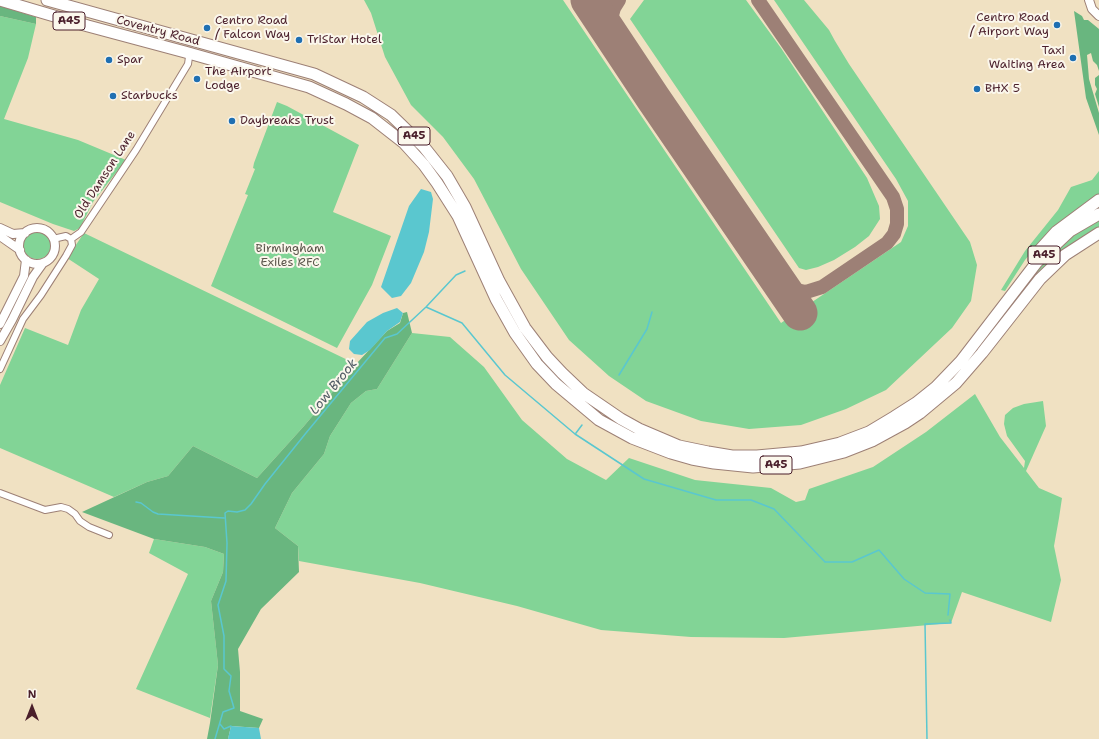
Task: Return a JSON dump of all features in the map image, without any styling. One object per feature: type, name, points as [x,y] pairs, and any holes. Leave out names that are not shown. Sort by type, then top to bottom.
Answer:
[{"type":"highway","name":"Coventry Road","points":[[0,0],[309,87],[372,118],[404,143],[424,165],[437,183],[458,216],[496,299],[515,333],[537,364],[556,384],[599,420],[632,438],[671,453],[692,459],[753,467],[800,463],[844,452],[872,441],[905,423],[920,413],[956,383],[982,353],[1040,279],[1065,255],[1099,233]]},
{"type":"highway","points":[[6,0],[18,6]]},
{"type":"highway","name":"Coventry Road","points":[[48,0],[314,74],[363,97],[391,115],[424,147],[447,176],[465,207],[499,281],[525,328],[547,357],[583,393],[621,419],[680,446],[732,456],[757,456],[801,452],[840,443],[869,432],[916,403],[936,387],[961,361],[1001,308]]},
{"type":"highway","points":[[1001,308],[1033,258],[1056,232],[1099,200]]},
{"type":"highway","name":"A45","points":[[1001,308],[1037,262],[1070,231],[1099,214]]},
{"type":"street","points":[[1089,0],[1092,9],[1099,16]]},
{"type":"street","name":"Old Damson Lane","points":[[0,369],[22,319],[41,295],[66,256],[72,245],[71,239],[81,232],[136,150],[188,64],[189,57],[185,52]]},
{"type":"street","points":[[0,228],[13,234],[25,233],[32,229],[42,229],[49,233],[55,246],[49,259],[43,263],[33,277],[0,341]]},
{"type":"street","points":[[20,250],[20,242],[25,233]]},
{"type":"street","points":[[0,236],[20,250],[26,260],[24,276],[0,324]]},
{"type":"street","points":[[53,239],[66,236],[71,239]]},
{"type":"street","points":[[26,260],[34,263],[43,263]]},
{"type":"street","points":[[0,493],[45,510],[61,507],[68,509],[75,514],[80,522],[109,535]]},
{"type":"green space","points":[[364,0],[563,0],[781,323],[901,242],[908,226],[908,201],[896,179],[774,0],[804,0],[829,30],[849,64],[970,242],[977,265],[971,301],[952,328],[886,390],[846,409],[801,425],[749,429],[701,421],[646,401],[609,376],[569,340],[521,269],[474,179],[443,137],[411,105],[385,57],[371,13]]},
{"type":"green space","points":[[644,0],[746,0],[781,48],[867,178],[879,206],[880,219],[869,236],[834,260],[818,267],[806,270],[799,268],[630,19]]},
{"type":"green space","points":[[0,6],[36,17],[36,24],[0,16]]},
{"type":"green space","points":[[1074,11],[1082,16],[1084,20],[1088,20],[1099,29],[1099,71],[1097,65],[1093,61],[1091,53],[1087,55],[1089,79],[1099,113],[1099,135],[1086,98]]},
{"type":"green space","points":[[0,16],[36,24],[28,58],[4,119],[78,140],[126,160],[93,202],[80,228],[74,231],[0,202]]},
{"type":"green space","points":[[1099,75],[1099,107],[1095,94],[1097,89],[1095,85],[1095,78]]},
{"type":"green space","name":"Birmingham Exiles RFC","points":[[277,102],[359,145],[333,212],[391,236],[372,285],[337,348],[211,286],[248,195],[245,194],[255,169],[253,168],[254,163]]},
{"type":"green space","points":[[1099,171],[1099,194],[1046,235],[1025,260],[1005,291],[1001,290],[1025,251],[1058,210],[1071,187],[1092,180]]},
{"type":"green space","points":[[1099,218],[1099,228],[1060,252],[1035,275],[1033,273],[1067,240]]},
{"type":"green space","points":[[37,231],[47,235],[51,245],[47,255],[37,259],[27,255],[23,245],[27,235]]},
{"type":"green space","points":[[84,233],[356,364],[304,426],[257,478],[193,446],[168,476],[147,482],[114,497],[0,448],[0,385],[25,328],[68,345],[81,310],[99,279],[67,258]]},
{"type":"green space","points":[[407,312],[412,333],[377,389],[366,391],[351,403],[330,436],[324,454],[292,493],[275,528],[298,546],[299,572],[261,609],[238,649],[240,672],[240,711],[263,719],[259,728],[231,726],[228,739],[207,739],[218,665],[211,601],[223,572],[224,554],[205,547],[154,539],[82,512],[147,482],[168,476],[193,446],[257,478],[304,426],[356,364],[387,331],[400,323],[403,313]]},
{"type":"green space","points":[[412,333],[450,337],[484,367],[522,420],[567,459],[606,480],[629,458],[695,480],[771,488],[796,502],[805,500],[809,489],[873,467],[926,432],[975,394],[1000,437],[1024,468],[1025,461],[1007,436],[1004,424],[1005,415],[1013,408],[1024,404],[1043,401],[1046,426],[1026,471],[1039,488],[1062,498],[1054,546],[1061,580],[1051,622],[962,592],[951,623],[784,638],[691,637],[601,630],[517,606],[420,583],[299,561],[298,546],[275,528],[292,493],[324,454],[330,436],[351,403],[366,391],[377,389]]},
{"type":"green space","points":[[154,539],[205,547],[224,554],[223,572],[211,601],[218,665],[210,718],[136,689],[188,574],[149,553]]},
{"type":"water","points":[[421,189],[431,192],[433,199],[429,232],[424,252],[411,283],[401,296],[392,298],[381,287],[409,206]]},
{"type":"water","points":[[397,308],[403,313],[400,322],[387,331],[370,350],[362,355],[354,354],[349,349],[350,341],[367,322],[383,313]]},
{"type":"water","points":[[231,726],[259,728],[261,739],[228,739]]},
{"type":"waterway","name":"Low Brook","points":[[215,739],[223,712],[234,708],[229,691],[231,676],[224,669],[224,636],[218,605],[226,581],[227,543],[225,513],[228,511],[237,512],[245,510],[251,504],[306,433],[385,338],[397,334],[426,307],[456,275],[465,271]]},
{"type":"waterway","points":[[426,307],[462,323],[505,375],[575,434],[644,479],[716,500],[751,500],[774,509],[825,562],[852,562],[879,550],[904,579],[925,593],[950,594],[948,615]]},
{"type":"waterway","points":[[619,375],[647,329],[652,312]]},
{"type":"waterway","points":[[576,433],[582,425]]},
{"type":"waterway","name":"Low Brook","points":[[136,502],[141,503],[158,514],[224,518]]},
{"type":"waterway","points":[[927,739],[925,624],[951,623],[950,620]]},
{"type":"waterway","points":[[220,724],[224,729],[231,726]]},
{"type":"taxiway","points":[[595,0],[604,2],[618,0]]},
{"type":"taxiway","points":[[616,41],[611,29],[611,19],[614,8],[619,0]]},
{"type":"taxiway","points":[[758,0],[893,197],[897,209],[897,224],[894,234],[887,243],[822,287],[806,292],[792,289],[776,277]]},
{"type":"runway","points":[[588,0],[800,313]]},
{"type":"place","name":"Centro Road / Airport Way","points":[[1057,25]]},
{"type":"place","name":"Centro Road / Falcon Way","points":[[207,28]]},
{"type":"place","name":"TriStar Hotel","points":[[299,40]]},
{"type":"place","name":"Taxi Waiting Area","points":[[1073,58]]},
{"type":"place","name":"Spar","points":[[109,60]]},
{"type":"place","name":"The Airport Lodge","points":[[197,79]]},
{"type":"place","name":"BHX 5","points":[[977,89]]},
{"type":"place","name":"Starbucks","points":[[113,96]]},
{"type":"place","name":"Daybreaks Trust","points":[[232,121]]}]
